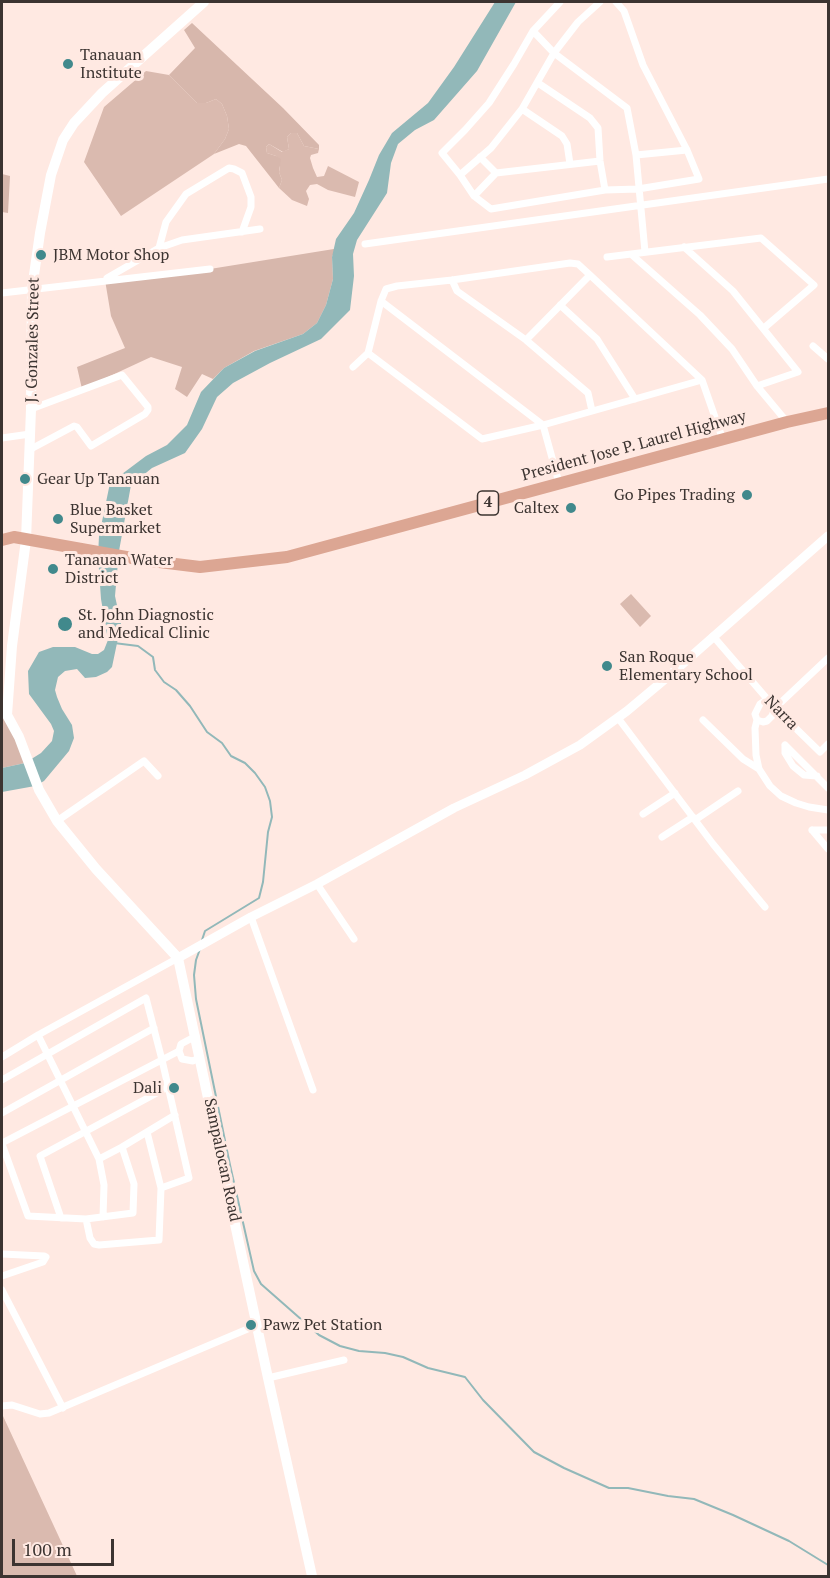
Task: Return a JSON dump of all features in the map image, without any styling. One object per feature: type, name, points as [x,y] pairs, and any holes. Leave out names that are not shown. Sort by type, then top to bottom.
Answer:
[{"type":"highway","name":"President Jose P. Laurel Highway","points":[[2,540],[14,537],[143,560],[200,567],[287,557],[828,413]]},
{"type":"highway","name":"President Jose P. Laurel Highway","points":[[2,547],[26,540]]},
{"type":"main road","name":"J. Gonzales Street","points":[[39,790],[19,737],[4,715],[26,540],[31,409],[32,289],[50,181],[63,140],[74,123],[102,93],[204,2]]},
{"type":"main road","name":"Sampalocan Road","points":[[39,790],[57,821],[96,869],[178,958],[312,1576]]},
{"type":"street","points":[[560,2],[533,31],[489,103],[442,153],[474,196],[491,209],[605,190],[638,189],[699,179],[687,150],[643,65],[624,11],[616,2]]},
{"type":"street","points":[[460,175],[491,148],[522,109],[554,53],[578,22],[600,2]]},
{"type":"street","points":[[533,31],[554,53],[627,108],[636,155],[645,252]]},
{"type":"street","points":[[538,83],[590,118],[598,128],[605,190]]},
{"type":"street","points":[[522,109],[562,136],[567,144],[570,164]]},
{"type":"street","points":[[636,155],[687,150]]},
{"type":"street","points":[[480,157],[496,174]]},
{"type":"street","points":[[474,196],[496,174],[600,161]]},
{"type":"street","points":[[159,248],[166,222],[186,194],[229,168],[242,173],[251,197],[251,207],[242,232]]},
{"type":"street","points":[[365,244],[828,179]]},
{"type":"street","points":[[105,280],[159,248],[182,240],[260,229]]},
{"type":"street","points":[[607,257],[761,238],[814,285],[764,328]]},
{"type":"street","points":[[684,247],[733,291],[798,372],[757,386]]},
{"type":"street","points":[[632,255],[700,315],[732,350],[757,386],[788,422]]},
{"type":"street","points":[[353,367],[368,353],[386,289],[570,263],[578,264],[702,380],[723,440]]},
{"type":"street","points":[[2,293],[210,269]]},
{"type":"street","points":[[526,340],[590,275]]},
{"type":"street","points":[[452,280],[457,291],[526,340],[588,393],[592,411]]},
{"type":"street","points":[[381,301],[543,425],[559,483]]},
{"type":"street","points":[[560,305],[597,339],[636,399]]},
{"type":"street","points":[[813,346],[828,359]]},
{"type":"street","points":[[368,353],[482,439],[543,425],[702,380]]},
{"type":"street","points":[[29,450],[74,426],[91,446],[148,411],[148,407],[122,375],[31,409]]},
{"type":"street","points":[[2,438],[30,434]]},
{"type":"street","points":[[2,1057],[251,917],[317,884],[454,808],[580,746],[670,675],[828,536]]},
{"type":"street","name":"Narra","points":[[713,636],[775,708],[820,752],[828,744]]},
{"type":"street","points":[[760,721],[767,721],[775,708],[828,658]]},
{"type":"street","points":[[760,721],[755,714],[760,704],[767,699]]},
{"type":"street","points":[[618,718],[713,844],[765,907]]},
{"type":"street","points":[[703,720],[743,759],[759,769]]},
{"type":"street","points":[[760,721],[755,728],[756,755],[759,769],[770,786],[781,796],[796,803],[828,810]]},
{"type":"street","points":[[817,776],[804,775],[793,766],[785,753],[785,745],[817,776],[828,788]]},
{"type":"street","points":[[57,821],[144,761],[158,776]]},
{"type":"street","points":[[662,837],[738,792]]},
{"type":"street","points":[[643,814],[675,793]]},
{"type":"street","points":[[828,830],[812,830],[828,849]]},
{"type":"street","points":[[317,884],[354,939]]},
{"type":"street","points":[[251,917],[313,1089]]},
{"type":"street","points":[[2,1080],[146,998],[189,1178],[161,1188]]},
{"type":"street","points":[[2,1113],[154,1028]]},
{"type":"street","points":[[38,1035],[99,1159],[104,1185],[103,1217]]},
{"type":"street","points":[[196,1036],[181,1044],[179,1051],[182,1059],[193,1061],[200,1057]]},
{"type":"street","points":[[122,1147],[134,1184],[133,1213],[86,1219],[28,1216],[2,1144],[179,1051]]},
{"type":"street","points":[[61,1218],[40,1156],[168,1087]]},
{"type":"street","points":[[99,1159],[175,1115]]},
{"type":"street","points":[[86,1219],[90,1238],[94,1244],[159,1240],[161,1188],[147,1132]]},
{"type":"street","points":[[2,1254],[46,1257],[43,1262],[2,1276]]},
{"type":"street","points":[[2,1290],[63,1408]]},
{"type":"street","points":[[2,1406],[12,1405],[40,1414],[49,1413],[257,1325]]},
{"type":"street","points":[[268,1378],[344,1360]]},
{"type":"shaded area","points":[[192,23],[319,145],[319,149],[304,146],[297,133],[291,133],[287,137],[289,149],[283,152],[269,144],[266,147],[267,153],[281,159],[279,172],[282,180],[279,188],[246,146],[239,144],[214,154],[229,129],[222,104],[216,99],[206,103],[197,103],[169,75],[195,48],[184,30]]},
{"type":"shaded area","points":[[146,71],[169,75],[197,103],[206,103],[216,99],[222,104],[229,129],[214,154],[121,216],[84,162],[104,107]]},
{"type":"shaded area","points":[[291,133],[297,133],[304,146],[319,149],[318,153],[311,155],[310,158],[317,177],[324,176],[328,166],[359,182],[355,197],[328,190],[317,184],[310,185],[306,191],[309,199],[307,206],[292,200],[279,188],[282,180],[280,167],[276,156],[267,153],[266,147],[269,144],[282,152],[289,149],[287,137]]},
{"type":"shaded area","points":[[2,174],[10,176],[8,213],[2,212]]},
{"type":"shaded area","points":[[340,248],[332,256],[333,279],[326,305],[317,323],[303,334],[254,351],[224,368],[213,379],[202,374],[187,397],[175,389],[182,367],[151,357],[82,389],[77,367],[125,348],[111,316],[105,280],[210,269]]},
{"type":"shaded area","points":[[631,594],[651,616],[640,627],[620,604]]},
{"type":"shaded area","points":[[2,715],[7,715],[25,763],[2,768]]},
{"type":"shaded area","points":[[3,1416],[77,1576],[2,1576]]},
{"type":"water","points":[[495,2],[516,2],[477,71],[434,120],[415,130],[398,144],[391,163],[387,193],[357,240],[353,254],[354,276],[350,310],[321,339],[233,383],[217,397],[202,429],[185,453],[152,468],[131,485],[119,551],[115,596],[121,624],[112,667],[96,677],[85,678],[77,669],[65,671],[58,677],[55,690],[62,709],[72,725],[74,738],[69,751],[44,781],[35,786],[2,792],[2,768],[25,763],[41,753],[52,741],[54,731],[51,724],[29,694],[28,671],[39,652],[53,647],[75,647],[98,654],[104,650],[108,640],[101,599],[98,556],[99,536],[110,483],[146,456],[167,445],[187,425],[201,392],[224,368],[255,351],[303,334],[317,323],[326,305],[333,279],[332,257],[336,239],[354,213],[379,155],[392,133],[428,103]]},
{"type":"waterway","points":[[114,643],[138,646],[153,657],[155,670],[164,682],[176,690],[190,706],[207,732],[222,743],[231,756],[245,763],[255,773],[265,787],[270,801],[272,817],[259,898],[205,931],[202,940]]},
{"type":"waterway","points":[[200,949],[194,975],[196,999],[254,1271],[261,1284],[319,1335],[340,1346],[403,1357],[428,1368],[465,1377],[483,1400],[534,1452],[564,1468],[609,1488],[628,1488],[694,1499],[789,1541],[828,1565]]},
{"type":"place","name":"Tanauan Institute","points":[[68,64]]},
{"type":"place","name":"JBM Motor Shop","points":[[41,255]]},
{"type":"place","name":"Gear Up Tanauan","points":[[25,479]]},
{"type":"place","name":"Go Pipes Trading","points":[[747,495]]},
{"type":"place","name":"Caltex","points":[[571,508]]},
{"type":"place","name":"Blue Basket Supermarket","points":[[58,519]]},
{"type":"place","name":"Tanauan Water District","points":[[53,569]]},
{"type":"place","name":"St. John Diagnostic and Medical Clinic","points":[[65,624]]},
{"type":"place","name":"San Roque Elementary School","points":[[607,666]]},
{"type":"place","name":"Dali","points":[[174,1088]]},
{"type":"place","name":"Pawz Pet Station","points":[[251,1325]]}]
